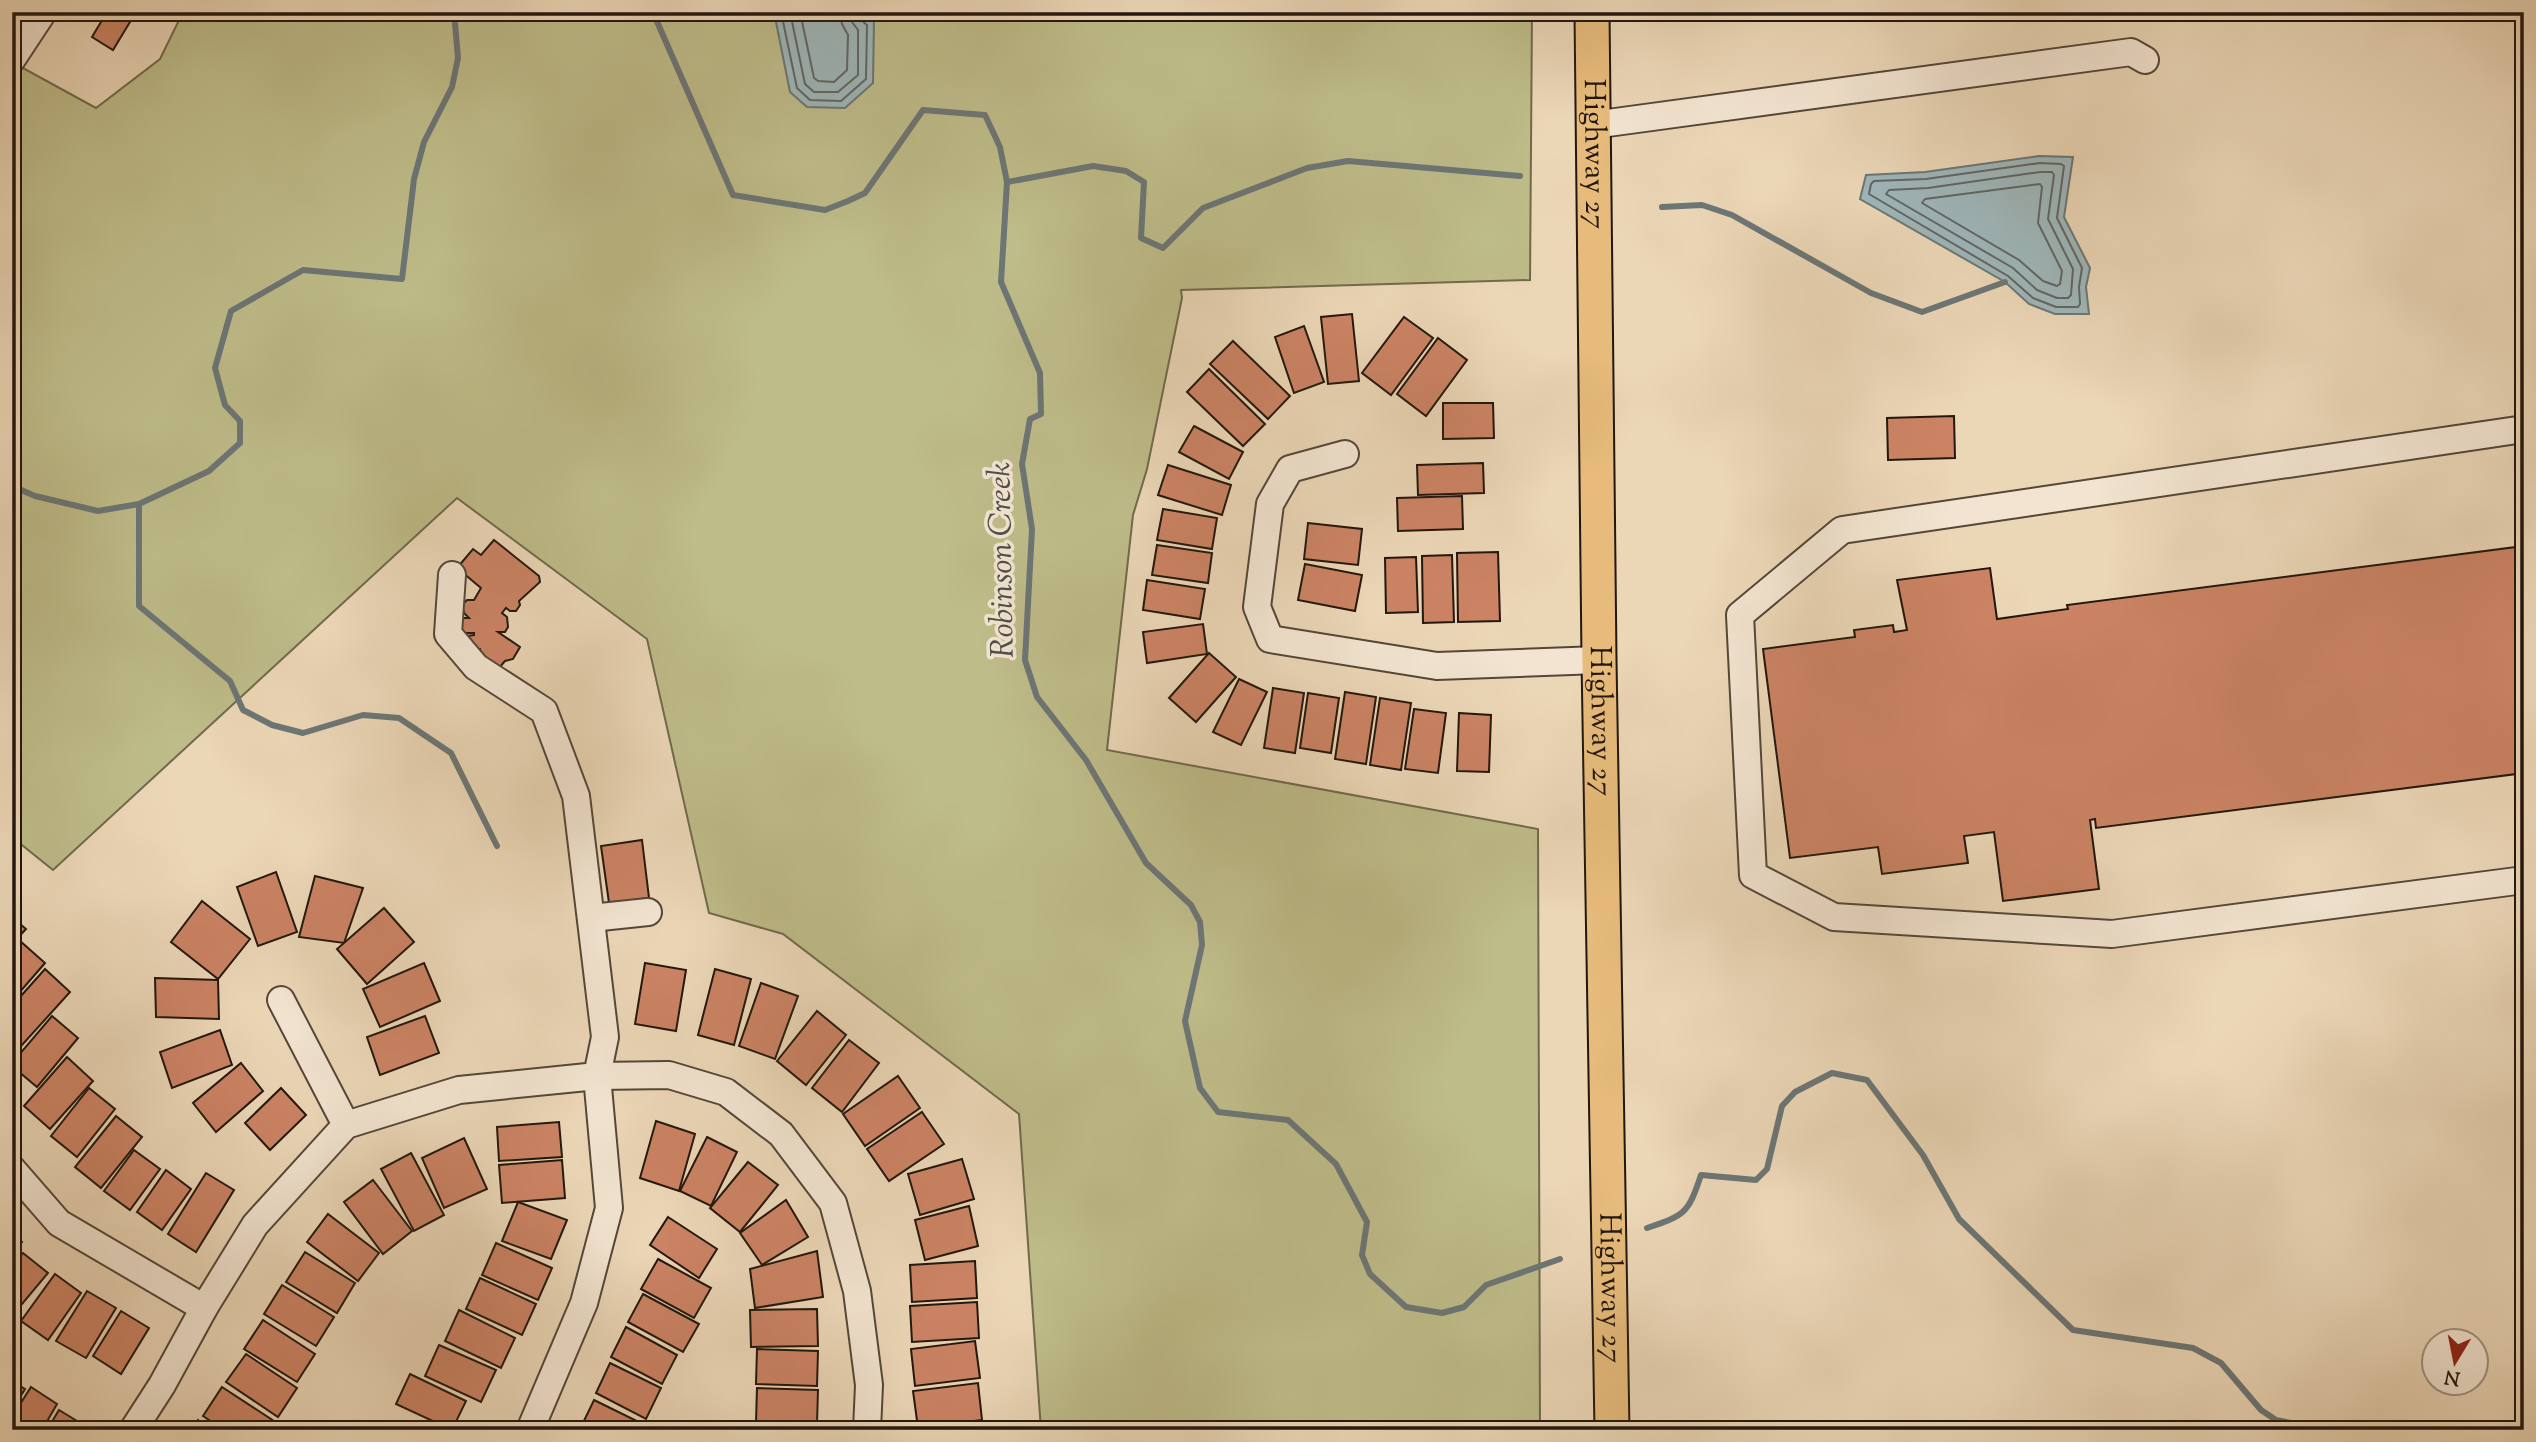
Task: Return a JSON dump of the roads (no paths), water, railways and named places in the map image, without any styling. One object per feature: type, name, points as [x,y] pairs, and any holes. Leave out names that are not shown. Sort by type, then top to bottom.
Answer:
[{"type":"main road","name":"Highway 27","points":[[1592,12],[1599,660],[1612,1430]]},
{"type":"street","points":[[12,59],[43,12]]},
{"type":"street","points":[[1593,125],[2131,52],[2145,60]]},
{"type":"street","points":[[2524,429],[1842,530],[1740,615],[1754,875],[1833,917],[2112,934],[2524,880]]},
{"type":"street","points":[[1345,454],[1290,469],[1270,505],[1257,607],[1270,639],[1437,666],[1599,660]]},
{"type":"street","points":[[452,575],[448,634],[476,667],[544,710],[576,796],[605,1037],[597,1076],[609,1208],[584,1303],[530,1430]]},
{"type":"street","points":[[591,918],[649,912]]},
{"type":"street","points":[[281,1000],[346,1125]]},
{"type":"street","points":[[133,1430],[255,1225],[346,1125],[459,1090],[597,1076],[669,1075],[726,1092],[781,1134],[834,1203],[857,1291],[869,1385],[867,1430]]},
{"type":"street","points":[[12,1169],[59,1223],[204,1308]]},
{"type":"water","points":[[839,11],[874,19],[873,83],[845,108],[807,107],[790,92],[774,12]]},
{"type":"water","points":[[2039,156],[2073,157],[2064,217],[2090,268],[2086,287],[2089,314],[2055,314],[2029,304],[2005,282],[1860,199],[1866,175],[1925,172]]},
{"type":"waterway","name":"Robinson Creek","points":[[12,486],[35,496],[98,511],[139,504],[209,471],[240,443],[240,421],[225,405],[215,368],[231,311],[303,270],[402,279],[414,179],[424,142],[452,87],[458,58],[454,12]]},
{"type":"waterway","name":"Robinson Creek","points":[[655,12],[733,195],[825,210],[865,193],[923,110],[985,115],[1000,147],[1007,182],[1001,282],[1040,373],[1041,414],[1030,419],[1022,464],[1032,529],[1025,660],[1037,697],[1086,760],[1146,863],[1191,905],[1200,922],[1202,945],[1185,1021],[1200,1088],[1218,1112],[1288,1120],[1336,1164],[1367,1222],[1362,1255],[1370,1274],[1406,1307],[1442,1313],[1464,1307],[1486,1285],[1560,1259]]},
{"type":"waterway","points":[[1007,182],[1093,166],[1126,171],[1144,182],[1141,238],[1163,248],[1203,208],[1307,168],[1348,161],[1520,176]]},
{"type":"waterway","points":[[1662,207],[1702,205],[1732,215],[1871,293],[1922,312],[2005,282]]},
{"type":"waterway","points":[[139,504],[139,606],[230,681],[243,710],[272,725],[303,733],[363,715],[399,718],[451,753],[497,846]]},
{"type":"waterway","name":"Robinson Creek","points":[[1647,1228],[1670,1220],[1683,1211],[1692,1198],[1701,1175],[1756,1180],[1767,1169],[1782,1106],[1795,1092],[1832,1073],[1867,1080],[1923,1155],[1959,1219],[2073,1330],[2193,1348],[2221,1363],[2261,1410],[2276,1420],[2327,1430]]}]
